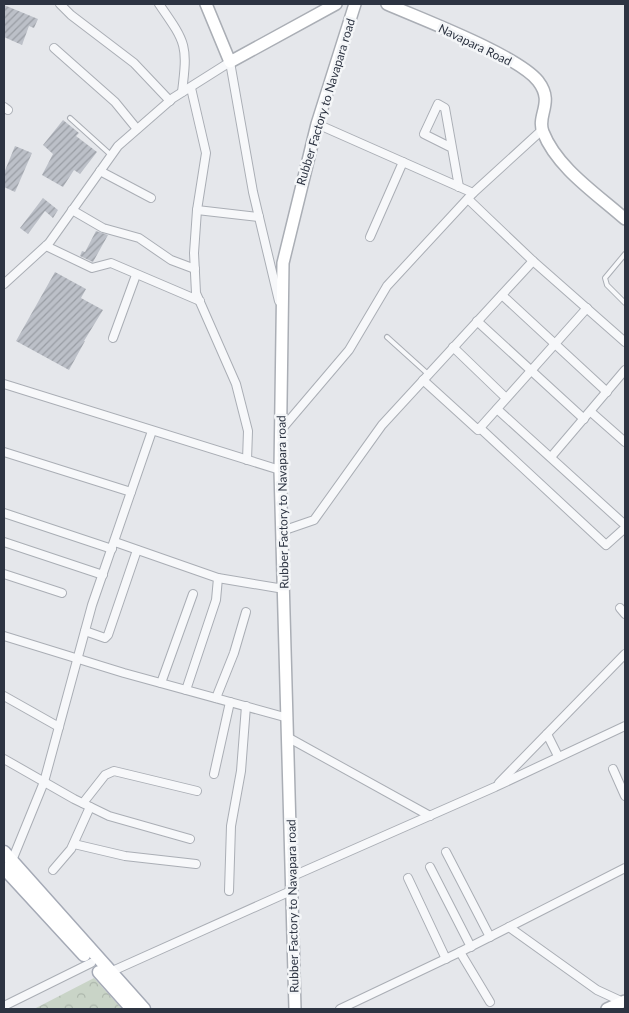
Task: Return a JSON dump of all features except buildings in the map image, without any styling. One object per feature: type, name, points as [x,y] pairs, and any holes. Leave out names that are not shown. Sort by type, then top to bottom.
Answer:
[{"type":"main road","points":[[7,863],[91,963],[106,974],[144,1009]]},
{"type":"main road","points":[[7,863],[106,974],[132,1009]]},
{"type":"street","points":[[60,4],[134,63],[170,101]]},
{"type":"street","points":[[159,4],[183,38],[186,59],[182,92]]},
{"type":"street","points":[[206,4],[230,62],[259,217],[282,313]]},
{"type":"street","points":[[4,284],[46,246],[118,146],[170,101],[230,62],[336,4]]},
{"type":"street","name":"Rubber Factory to Navapara road","points":[[296,1009],[280,470],[283,263],[317,124],[355,4]]},
{"type":"street","name":"Navapara Road","points":[[387,4],[504,56],[537,80],[546,95],[542,130]]},
{"type":"street","points":[[54,48],[115,102],[137,129]]},
{"type":"street","points":[[191,88],[206,153],[197,210],[196,293],[236,384],[248,431],[247,460]]},
{"type":"street","points":[[452,148],[424,134],[438,104],[445,108],[459,187]]},
{"type":"street","points":[[317,124],[459,187],[471,196],[533,262],[625,342]]},
{"type":"street","points":[[281,430],[349,350],[387,286],[471,196],[542,130],[563,164],[625,219]]},
{"type":"street","points":[[370,237],[403,162]]},
{"type":"street","points":[[100,170],[152,198]]},
{"type":"street","points":[[72,210],[103,228],[139,238],[171,260],[195,268]]},
{"type":"street","points":[[197,210],[259,217]]},
{"type":"street","points":[[46,246],[92,268],[107,263],[200,301]]},
{"type":"street","points":[[282,530],[314,520],[382,425],[453,346],[533,262]]},
{"type":"street","points":[[113,338],[136,275]]},
{"type":"street","points":[[502,295],[607,392]]},
{"type":"street","points":[[480,428],[587,308]]},
{"type":"street","points":[[477,321],[584,419]]},
{"type":"street","points":[[453,346],[506,398]]},
{"type":"street","points":[[551,457],[625,372]]},
{"type":"street","points":[[426,377],[478,430],[480,428],[606,545],[625,527],[497,409]]},
{"type":"street","points":[[4,384],[280,470]]},
{"type":"street","points":[[591,412],[625,442]]},
{"type":"street","points":[[7,863],[44,782],[85,631],[152,430]]},
{"type":"street","points":[[4,452],[131,492]]},
{"type":"street","points":[[4,513],[113,546],[137,550],[218,578],[284,589]]},
{"type":"street","points":[[4,542],[103,575]]},
{"type":"street","points":[[85,631],[105,638],[108,635],[137,550]]},
{"type":"street","points":[[4,574],[62,593]]},
{"type":"street","points":[[186,690],[216,600],[218,578]]},
{"type":"street","points":[[161,683],[194,594]]},
{"type":"street","points":[[216,698],[234,653],[246,612]]},
{"type":"street","points":[[4,636],[161,683],[288,718]]},
{"type":"street","points":[[495,788],[625,654]]},
{"type":"street","points":[[4,696],[59,727]]},
{"type":"street","points":[[214,774],[230,702]]},
{"type":"street","points":[[229,891],[232,826],[241,771],[246,706]]},
{"type":"street","points":[[293,876],[495,788],[558,756],[625,726]]},
{"type":"street","points":[[547,734],[558,756]]},
{"type":"street","points":[[289,738],[430,816]]},
{"type":"street","points":[[4,759],[87,805],[123,822],[190,839]]},
{"type":"street","points":[[613,770],[625,796]]},
{"type":"street","points":[[53,870],[74,844],[87,805],[105,775],[114,771],[197,791]]},
{"type":"street","points":[[74,844],[125,856],[196,864]]},
{"type":"street","points":[[446,852],[490,937]]},
{"type":"street","points":[[430,866],[471,947]]},
{"type":"street","points":[[340,1009],[471,947],[625,868]]},
{"type":"street","points":[[408,878],[446,959]]},
{"type":"street","points":[[106,974],[293,890]]},
{"type":"street","points":[[509,927],[596,990],[624,1001]]},
{"type":"street","points":[[460,952],[490,1002]]},
{"type":"street","points":[[4,1006],[91,963]]},
{"type":"street","points":[[607,1009],[624,1001]]},
{"type":"lane","points":[[70,118],[111,156]]},
{"type":"lane","points":[[625,254],[605,278],[607,285],[625,303]]},
{"type":"lane","points":[[387,337],[426,377]]},
{"type":"green space","points":[[94,978],[122,1009],[34,1009]]}]
